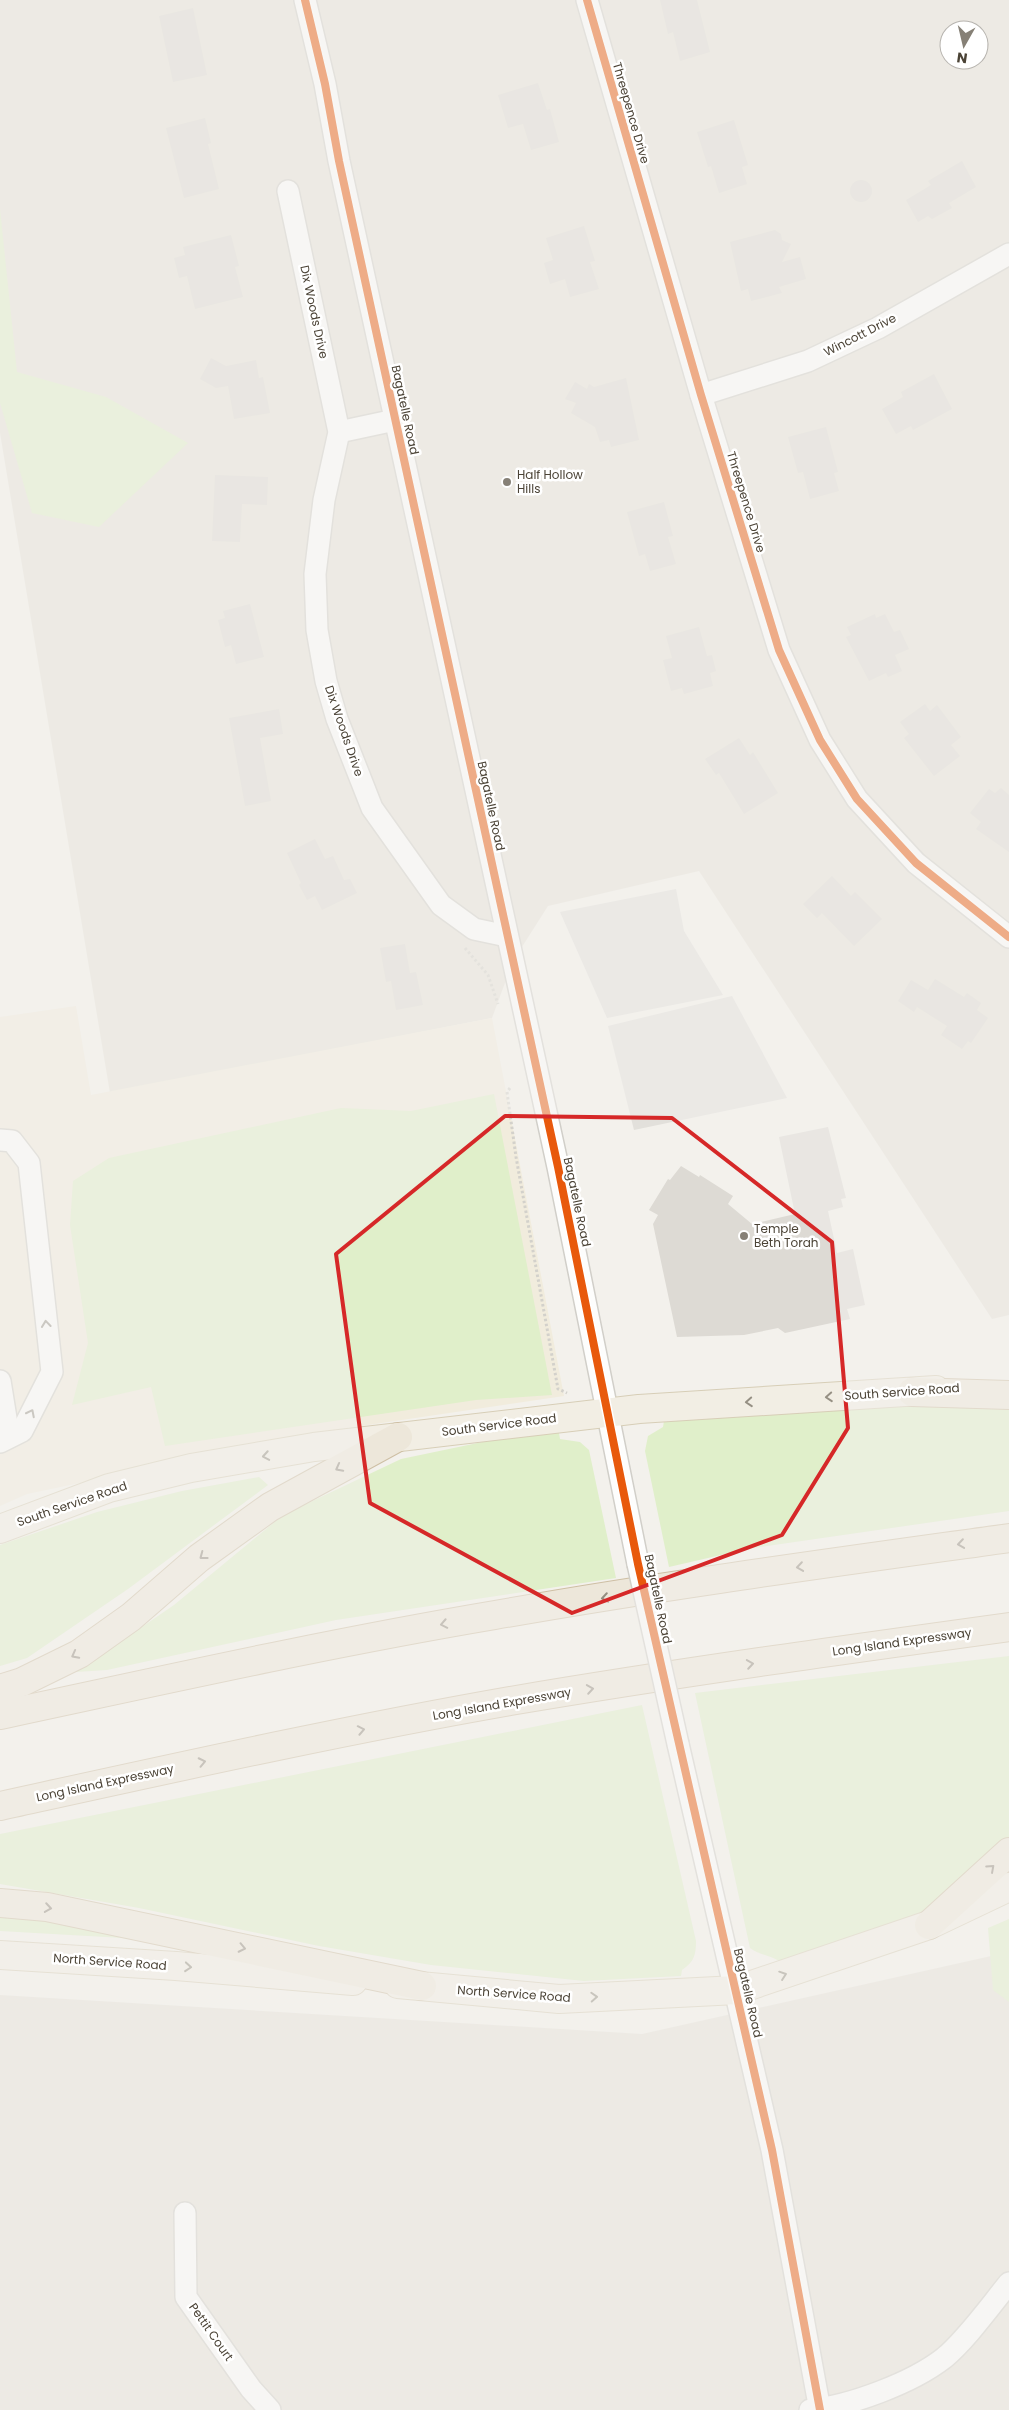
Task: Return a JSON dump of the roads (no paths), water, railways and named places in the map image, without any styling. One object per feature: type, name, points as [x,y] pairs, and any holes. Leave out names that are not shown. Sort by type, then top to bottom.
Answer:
[{"type":"highway","points":[[912,1392],[1009,1394]]},
{"type":"highway","points":[[0,1689],[22,1682],[79,1654],[131,1617],[199,1558],[270,1507],[398,1437]]},
{"type":"highway","points":[[0,1716],[225,1667],[494,1615],[782,1570],[1009,1538]]},
{"type":"highway","name":"Long Island Expressway","points":[[0,1806],[243,1753],[510,1701],[795,1657],[1009,1627]]},
{"type":"highway","points":[[929,1925],[1009,1852]]},
{"type":"highway","points":[[0,1903],[47,1907],[422,1986]]},
{"type":"main road","name":"South Service Road","points":[[0,1529],[109,1488],[191,1468],[314,1447],[607,1412],[1009,1384]]},
{"type":"main road","name":"North Service Road","points":[[0,1955],[176,1966],[559,1999],[737,1990],[929,1925],[1009,1887]]},
{"type":"street","name":"Bagatelle Road","points":[[305,0],[325,84],[339,161],[558,1166],[638,1564],[678,1744],[737,1990],[783,2201],[817,2410]]},
{"type":"street","name":"Threepence Drive","points":[[587,0],[702,395],[779,650],[820,740],[857,799],[916,864],[1009,937]]},
{"type":"street","name":"Dix Woods Drive","points":[[288,191],[339,432],[324,500],[314,574],[317,630],[326,681],[337,719],[372,808],[441,905],[474,929],[507,936]]},
{"type":"street","name":"Wincott Drive","points":[[702,395],[808,361],[878,328],[1009,254]]},
{"type":"street","points":[[339,432],[395,420]]},
{"type":"street","points":[[0,1140],[12,1141],[29,1163],[52,1372],[22,1431],[4,1439],[0,1381]]},
{"type":"street","name":"Pettit Court","points":[[185,2213],[186,2297],[251,2389],[270,2410]]},
{"type":"street","points":[[817,2410],[869,2395],[909,2379],[945,2357],[1009,2283]]},
{"type":"place","name":"Half Hollow Hills","points":[[507,482]]},
{"type":"place","name":"Temple Beth Torah","points":[[744,1236]]}]
